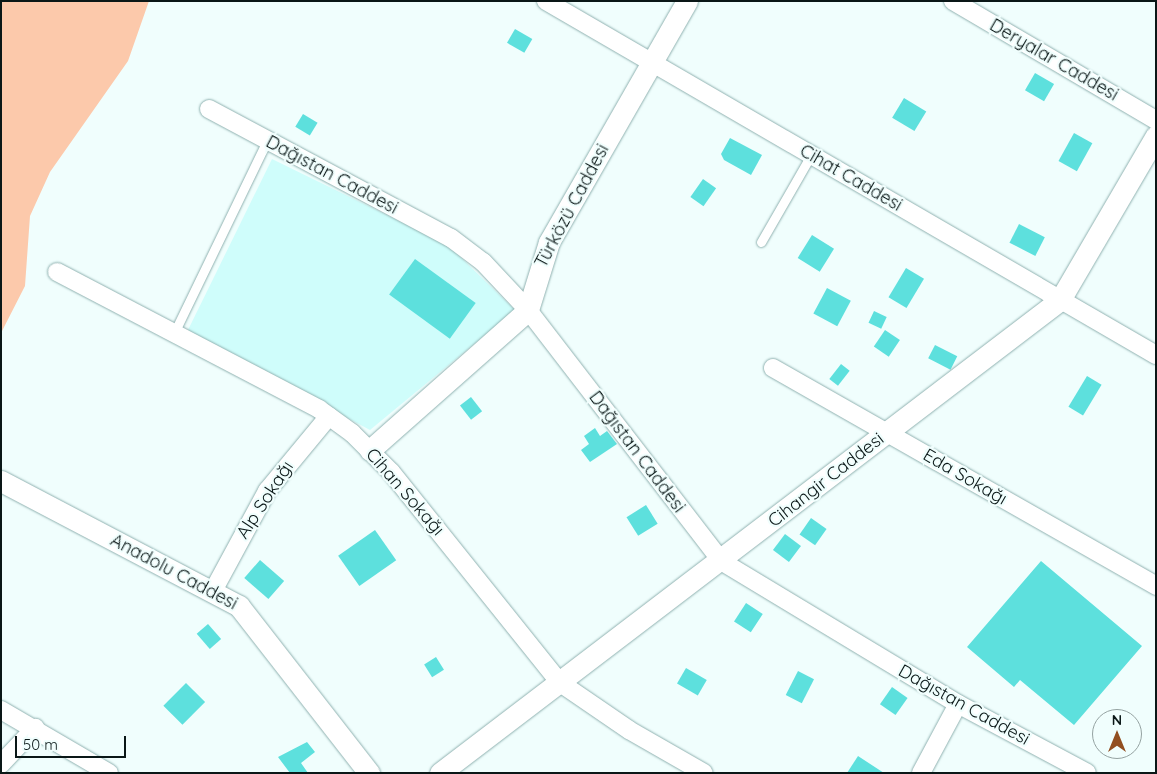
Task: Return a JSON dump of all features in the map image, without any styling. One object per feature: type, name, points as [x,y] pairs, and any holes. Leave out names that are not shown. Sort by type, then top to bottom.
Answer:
[{"type":"street","name":"Cihat Caddesi","points":[[546,1],[1156,356]]},
{"type":"street","name":"Türközü Caddesi","points":[[528,310],[549,242],[650,62],[687,1]]},
{"type":"street","name":"Deryalar Caddesi","points":[[953,1],[1156,120]]},
{"type":"street","name":"Dağıstan Caddesi","points":[[208,109],[451,238],[499,277],[528,310],[721,561],[958,704],[1086,773]]},
{"type":"street","name":"Cihangir Caddesi","points":[[440,773],[721,561],[1060,300],[1156,136]]},
{"type":"street","name":"Cihan Sokağı","points":[[57,272],[329,416],[370,450],[559,682],[628,730],[704,773]]},
{"type":"street","points":[[370,450],[528,310]]},
{"type":"street","name":"Eda Sokağı","points":[[773,368],[1156,586]]},
{"type":"street","name":"Alp Sokağı","points":[[213,591],[268,491],[329,416]]},
{"type":"street","name":"Anadolu Caddesi","points":[[1,481],[213,591],[253,619],[369,773]]},
{"type":"street","points":[[921,773],[958,704]]},
{"type":"street","points":[[1,710],[35,728],[109,773]]},
{"type":"street","points":[[1,764],[35,728]]},
{"type":"lane","points":[[174,333],[267,141]]},
{"type":"lane","points":[[761,242],[811,156]]},
{"type":"shaded area","points":[[1,1],[149,1],[128,61],[50,172],[30,216],[25,286],[1,333]]},
{"type":"shaded area","points":[[272,159],[448,245],[515,310],[370,430],[187,332]]},
{"type":"building","points":[[515,29],[532,39],[524,53],[507,43]]},
{"type":"building","points":[[1035,73],[1054,84],[1044,101],[1025,90]]},
{"type":"building","points":[[904,98],[926,111],[914,131],[892,118]]},
{"type":"building","points":[[303,114],[318,123],[310,136],[295,127]]},
{"type":"building","points":[[1074,133],[1092,143],[1077,171],[1058,161]]},
{"type":"building","points":[[730,138],[762,155],[751,175],[724,160],[721,154]]},
{"type":"building","points":[[703,179],[716,188],[703,206],[690,197]]},
{"type":"building","points":[[1019,224],[1045,237],[1035,256],[1009,243]]},
{"type":"building","points":[[812,235],[834,249],[820,272],[798,258]]},
{"type":"building","points":[[415,259],[476,303],[450,339],[389,295]]},
{"type":"building","points":[[906,268],[924,279],[906,308],[888,297]]},
{"type":"building","points":[[827,288],[851,301],[837,326],[813,314]]},
{"type":"building","points":[[874,311],[887,317],[881,329],[869,323]]},
{"type":"building","points":[[885,330],[900,340],[889,357],[874,347]]},
{"type":"building","points":[[935,345],[957,356],[950,370],[928,358]]},
{"type":"building","points":[[841,364],[850,371],[838,386],[829,379]]},
{"type":"building","points":[[1087,376],[1102,385],[1083,416],[1068,407]]},
{"type":"building","points":[[471,397],[482,411],[471,420],[460,406]]},
{"type":"building","points":[[595,428],[600,436],[607,431],[617,444],[590,462],[581,450],[589,444],[584,436]]},
{"type":"building","points":[[646,505],[658,524],[638,536],[626,517]]},
{"type":"building","points":[[811,518],[827,529],[815,545],[800,534]]},
{"type":"building","points":[[375,530],[396,560],[359,586],[338,556]]},
{"type":"building","points":[[785,534],[801,546],[789,562],[773,550]]},
{"type":"building","points":[[260,560],[284,581],[268,599],[244,578]]},
{"type":"building","points":[[1041,561],[1142,646],[1074,725],[1020,680],[1014,687],[967,647]]},
{"type":"building","points":[[746,603],[763,614],[751,632],[734,621]]},
{"type":"building","points":[[208,624],[221,639],[210,649],[197,634]]},
{"type":"building","points":[[436,657],[444,670],[432,677],[424,664]]},
{"type":"building","points":[[686,668],[707,680],[698,696],[677,684]]},
{"type":"building","points":[[798,671],[814,679],[802,703],[786,695]]},
{"type":"building","points":[[186,683],[205,702],[182,725],[163,706]]},
{"type":"building","points":[[892,687],[908,698],[896,715],[880,704]]},
{"type":"building","points":[[307,742],[315,752],[301,763],[308,773],[290,773],[278,757]]},
{"type":"building","points":[[858,756],[884,773],[847,773]]}]
